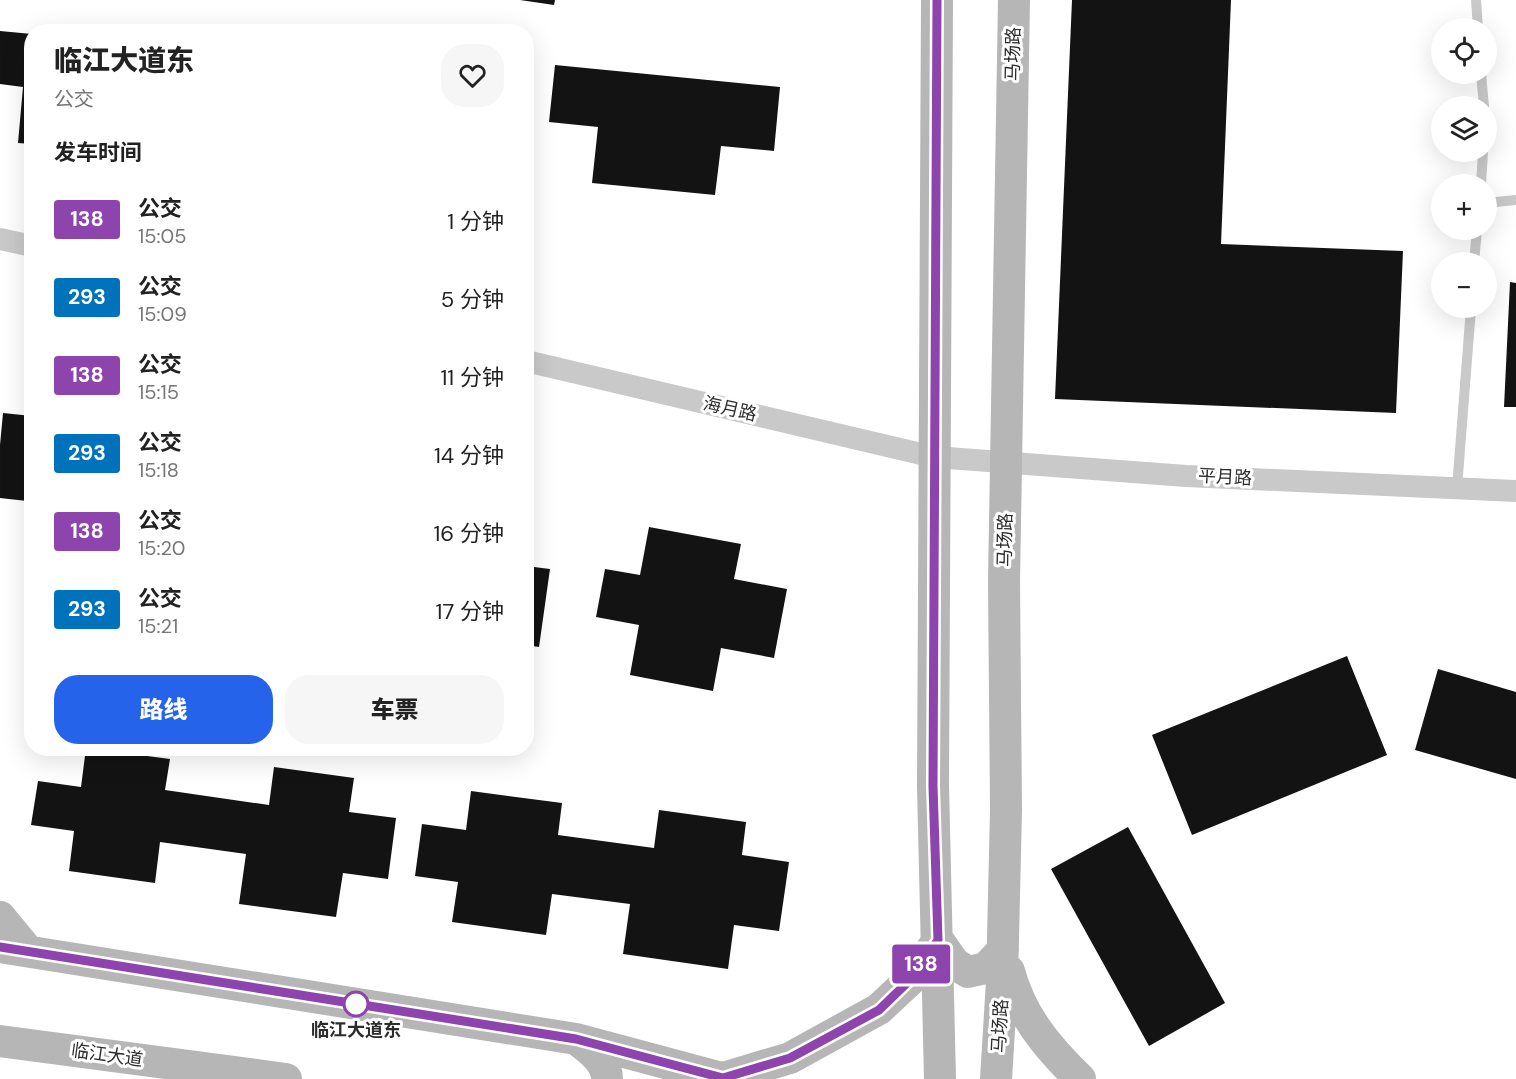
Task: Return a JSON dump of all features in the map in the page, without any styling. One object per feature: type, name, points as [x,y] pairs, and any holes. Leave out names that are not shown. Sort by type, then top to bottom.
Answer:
[{"type":"main road","points":[[937,0],[933,786],[940,1079]]},
{"type":"main road","name":"马场路","points":[[996,1079],[1003,950],[1006,810],[1006,462],[1014,0]]},
{"type":"main road","points":[[0,916],[14,949],[576,1039],[724,1079],[790,1058],[879,1010],[911,979],[938,940]]},
{"type":"main road","points":[[938,940],[954,963],[968,972],[986,968],[1003,950]]},
{"type":"main road","points":[[1003,950],[1014,992],[1026,1017],[1052,1052],[1080,1079]]},
{"type":"main road","points":[[576,1039],[595,1053],[607,1074],[607,1079]]},
{"type":"main road","name":"临江大道","points":[[0,1041],[286,1079]]},
{"type":"street","points":[[0,239],[24,244]]},
{"type":"street","name":"海月路","points":[[534,364],[934,457]]},
{"type":"street","name":"平月路","points":[[934,457],[1186,476],[1516,491]]},
{"type":"lane","points":[[1476,0],[1477,18]]},
{"type":"lane","points":[[1497,202],[1516,200]]},
{"type":"lane","points":[[1457,488],[1470,318]]},
{"type":"building","points":[[520,0],[555,0],[554,5]]},
{"type":"building","points":[[1072,0],[1231,0],[1221,244],[1403,251],[1396,413],[1055,399]]},
{"type":"building","points":[[0,31],[24,33],[24,143],[18,143],[23,87],[0,84]]},
{"type":"building","points":[[555,65],[780,87],[774,151],[721,146],[715,195],[592,183],[598,127],[549,122]]},
{"type":"building","points":[[1510,282],[1516,283],[1516,407],[1504,407]]},
{"type":"building","points":[[3,413],[24,415],[24,501],[0,498],[0,445]]},
{"type":"building","points":[[649,527],[741,544],[734,579],[787,589],[774,658],[721,648],[713,691],[630,675],[639,625],[596,617],[605,569],[640,575]]},
{"type":"building","points":[[534,567],[550,569],[539,647],[534,646]]},
{"type":"building","points":[[1347,656],[1387,755],[1192,835],[1152,735]]},
{"type":"building","points":[[1438,669],[1516,692],[1516,779],[1415,750]]},
{"type":"building","points":[[85,756],[147,756],[170,759],[165,790],[269,805],[274,767],[354,778],[349,812],[396,818],[388,879],[343,873],[336,917],[239,904],[246,854],[160,842],[155,883],[69,871],[74,831],[31,825],[38,781],[81,787]]},
{"type":"building","points":[[471,791],[562,803],[558,835],[654,848],[659,810],[746,822],[742,855],[789,862],[779,931],[734,925],[728,969],[623,954],[630,904],[552,894],[546,935],[452,922],[458,882],[415,876],[422,824],[466,830]]},
{"type":"building","points":[[1128,827],[1225,1003],[1149,1046],[1051,869]]},
{"type":"bus line","name":"138","points":[[0,947],[576,1039],[723,1078],[790,1058],[879,1010],[911,979],[938,940],[933,786],[934,457],[938,245],[937,0]]},
{"type":"place","name":"临江大道东","points":[[356,1004]]}]
